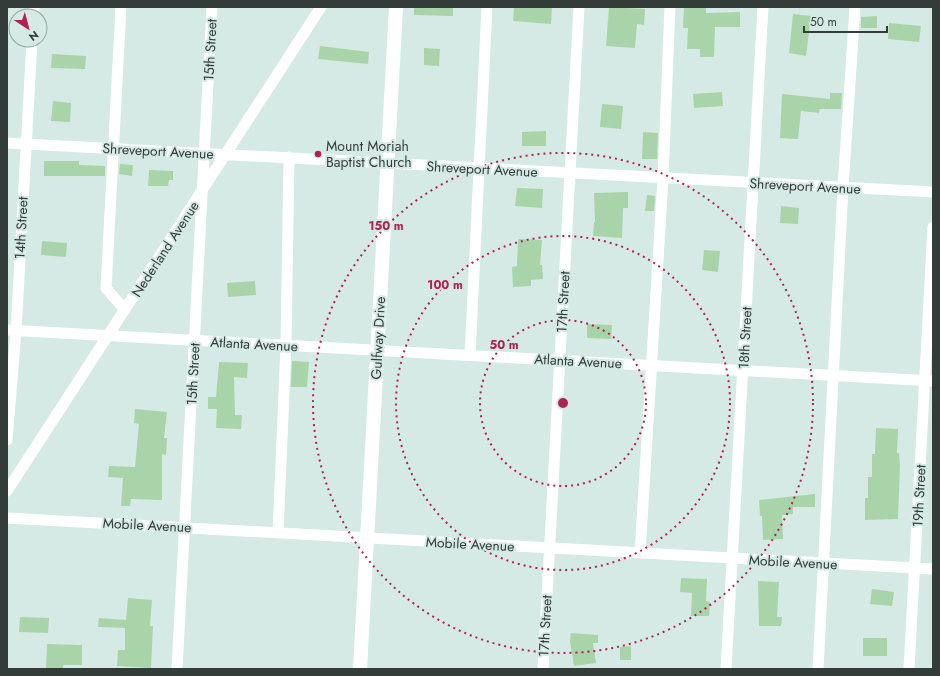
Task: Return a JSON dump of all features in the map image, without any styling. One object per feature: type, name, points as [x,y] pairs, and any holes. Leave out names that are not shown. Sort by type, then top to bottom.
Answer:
[{"type":"main road","name":"Gulfway Drive","points":[[360,669],[396,7]]},
{"type":"street","points":[[121,7],[106,288],[125,310]]},
{"type":"street","name":"15th Street","points":[[177,669],[204,188],[204,152],[212,7]]},
{"type":"street","name":"Nederland Avenue","points":[[7,491],[321,7]]},
{"type":"street","points":[[470,355],[487,7]]},
{"type":"street","name":"17th Street","points":[[543,669],[579,7]]},
{"type":"street","points":[[640,554],[664,178],[670,7]]},
{"type":"street","name":"18th Street","points":[[726,669],[763,7]]},
{"type":"street","points":[[818,669],[832,375],[855,7]]},
{"type":"street","name":"14th Street","points":[[7,440],[11,330],[26,144],[32,48]]},
{"type":"street","name":"Shreveport Avenue","points":[[7,143],[114,147],[204,152],[226,155],[289,157],[569,174],[933,192]]},
{"type":"street","points":[[278,533],[286,345],[289,157]]},
{"type":"street","name":"19th Street","points":[[909,669],[929,381],[933,227]]},
{"type":"street","name":"Atlanta Avenue","points":[[11,330],[929,381]]},
{"type":"street","name":"Mobile Avenue","points":[[7,518],[933,570]]},
{"type":"building","points":[[414,7],[453,7],[453,16],[414,15]]},
{"type":"building","points":[[514,7],[552,7],[551,24],[513,21]]},
{"type":"building","points":[[609,7],[645,9],[644,25],[637,24],[635,48],[606,46]]},
{"type":"building","points":[[684,8],[706,8],[706,13],[740,12],[740,27],[715,27],[714,57],[700,57],[700,49],[687,49],[688,28],[683,28]]},
{"type":"building","points":[[793,14],[811,16],[806,56],[789,53]]},
{"type":"building","points":[[877,16],[877,28],[861,28],[861,17]]},
{"type":"building","points":[[889,23],[921,26],[919,42],[888,39]]},
{"type":"building","points":[[320,46],[369,52],[368,64],[318,59]]},
{"type":"building","points":[[424,48],[440,49],[439,66],[424,65]]},
{"type":"building","points":[[52,54],[86,56],[85,69],[51,68]]},
{"type":"building","points":[[722,92],[723,106],[694,108],[693,94]]},
{"type":"building","points":[[830,93],[842,93],[841,109],[820,109],[819,113],[801,111],[798,139],[780,138],[782,94],[830,99]]},
{"type":"building","points":[[53,101],[71,103],[70,122],[51,121]]},
{"type":"building","points":[[602,104],[623,106],[621,129],[600,127]]},
{"type":"building","points":[[546,131],[546,146],[522,146],[522,132]]},
{"type":"building","points":[[643,132],[658,133],[657,159],[642,159]]},
{"type":"building","points":[[44,161],[79,161],[79,165],[105,166],[105,176],[44,176]]},
{"type":"building","points":[[120,164],[133,165],[132,176],[119,174]]},
{"type":"building","points":[[149,170],[173,171],[173,180],[169,180],[168,186],[148,186]]},
{"type":"building","points":[[517,188],[543,189],[542,208],[515,206]]},
{"type":"building","points":[[628,192],[628,208],[623,208],[622,238],[593,236],[595,222],[594,193]]},
{"type":"building","points":[[647,195],[655,196],[654,211],[645,211]]},
{"type":"building","points":[[781,206],[799,208],[798,224],[780,223]]},
{"type":"building","points":[[518,239],[542,240],[540,265],[542,265],[543,279],[531,280],[531,286],[513,287],[512,267],[517,266]]},
{"type":"building","points":[[42,241],[67,243],[66,257],[41,255]]},
{"type":"building","points":[[704,250],[720,251],[718,272],[702,270]]},
{"type":"building","points":[[255,281],[256,295],[228,297],[227,283]]},
{"type":"building","points":[[587,324],[612,325],[611,339],[587,338]]},
{"type":"building","points":[[292,361],[309,362],[307,387],[291,387]]},
{"type":"building","points":[[219,362],[248,363],[247,378],[234,377],[235,415],[242,415],[241,429],[216,428],[217,409],[208,409],[208,397],[216,397]]},
{"type":"building","points":[[135,409],[167,412],[164,438],[167,438],[166,455],[162,454],[162,500],[131,499],[130,506],[121,506],[123,478],[108,477],[109,466],[135,467],[139,424],[134,423]]},
{"type":"building","points":[[876,428],[898,429],[897,453],[899,453],[900,465],[898,519],[865,520],[865,498],[868,498],[868,477],[872,477],[872,454],[875,454]]},
{"type":"building","points":[[815,494],[815,507],[793,507],[793,514],[782,515],[783,539],[763,540],[762,516],[760,516],[759,500]]},
{"type":"building","points":[[681,578],[707,579],[706,601],[710,602],[709,616],[691,616],[692,593],[680,592]]},
{"type":"building","points":[[758,581],[779,582],[777,617],[782,617],[781,626],[759,626]]},
{"type":"building","points":[[872,589],[894,592],[892,606],[870,604]]},
{"type":"building","points":[[128,598],[152,600],[150,626],[153,626],[151,668],[117,666],[118,650],[125,650],[125,628],[98,627],[99,618],[126,620]]},
{"type":"building","points":[[20,617],[49,618],[48,633],[19,632]]},
{"type":"building","points":[[571,633],[598,635],[598,643],[593,643],[596,663],[574,666],[570,641]]},
{"type":"building","points":[[863,638],[887,638],[887,656],[863,656]]},
{"type":"building","points":[[47,644],[82,645],[82,665],[63,665],[63,669],[46,669]]},
{"type":"building","points":[[631,646],[631,660],[620,660],[620,647]]},
{"type":"place","name":"Mount Moriah Baptist Church","points":[[318,154]]}]
